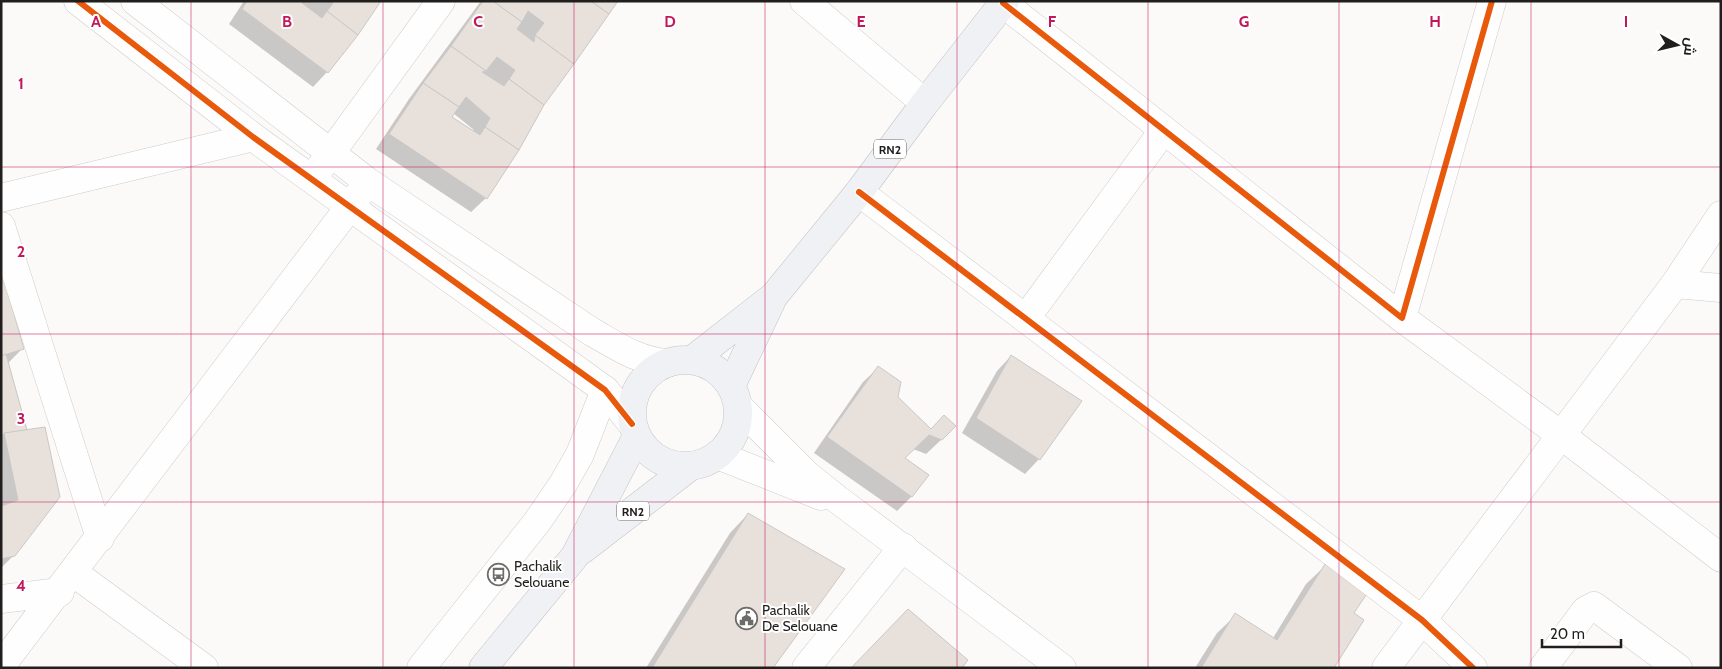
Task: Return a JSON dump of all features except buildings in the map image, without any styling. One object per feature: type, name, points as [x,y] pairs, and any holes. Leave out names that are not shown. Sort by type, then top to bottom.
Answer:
[{"type":"highway","name":"RN2","points":[[774,296],[734,396],[737,425],[730,442],[717,456],[705,463],[690,466],[674,465],[659,460],[646,450],[635,430],[632,405],[638,387],[650,372],[679,361],[774,296],[859,192],[925,103],[1004,2]]},
{"type":"highway","points":[[679,361],[708,365],[721,373],[734,396]]},
{"type":"highway","name":"RN2","points":[[575,556],[635,430]]},
{"type":"highway","name":"RN2","points":[[483,668],[575,556],[690,466]]},
{"type":"street","points":[[78,1],[311,180],[605,390],[635,430]]},
{"type":"street","points":[[116,29],[135,1],[368,182],[592,332],[635,356],[649,361],[679,361]]},
{"type":"street","points":[[311,180],[441,1]]},
{"type":"street","points":[[804,1],[925,103]]},
{"type":"street","points":[[1402,318],[1492,1]]},
{"type":"street","points":[[1004,2],[1163,131],[1402,318],[1721,558]]},
{"type":"street","points":[[1026,318],[1163,131]]},
{"type":"street","points":[[1,198],[253,137]]},
{"type":"street","points":[[1,666],[67,582],[368,182]]},
{"type":"street","points":[[859,192],[1422,620],[1473,668]]},
{"type":"street","points":[[1386,668],[1675,284],[1721,215]]},
{"type":"street","points":[[1,226],[100,538]]},
{"type":"street","points":[[1675,284],[1721,288]]},
{"type":"street","points":[[421,668],[537,522],[563,484],[580,454],[605,390]]},
{"type":"street","points":[[734,396],[808,475],[1062,668]]},
{"type":"street","points":[[717,456],[852,509]]},
{"type":"street","points":[[806,668],[903,547]]},
{"type":"street","points":[[1,599],[67,582],[204,668]]},
{"type":"street","points":[[1543,668],[1585,611],[1594,606],[1678,668]]},
{"type":"cycle path","points":[[78,1],[253,137],[605,390],[632,424]]},
{"type":"cycle path","points":[[1003,3],[1402,318],[1492,1]]},
{"type":"cycle path","points":[[859,192],[1422,620],[1473,668]]},
{"type":"place","name":"Pachalik Selouane","points":[[498,574]]},
{"type":"place","name":"Pachalik De Selouane","points":[[746,618]]}]
